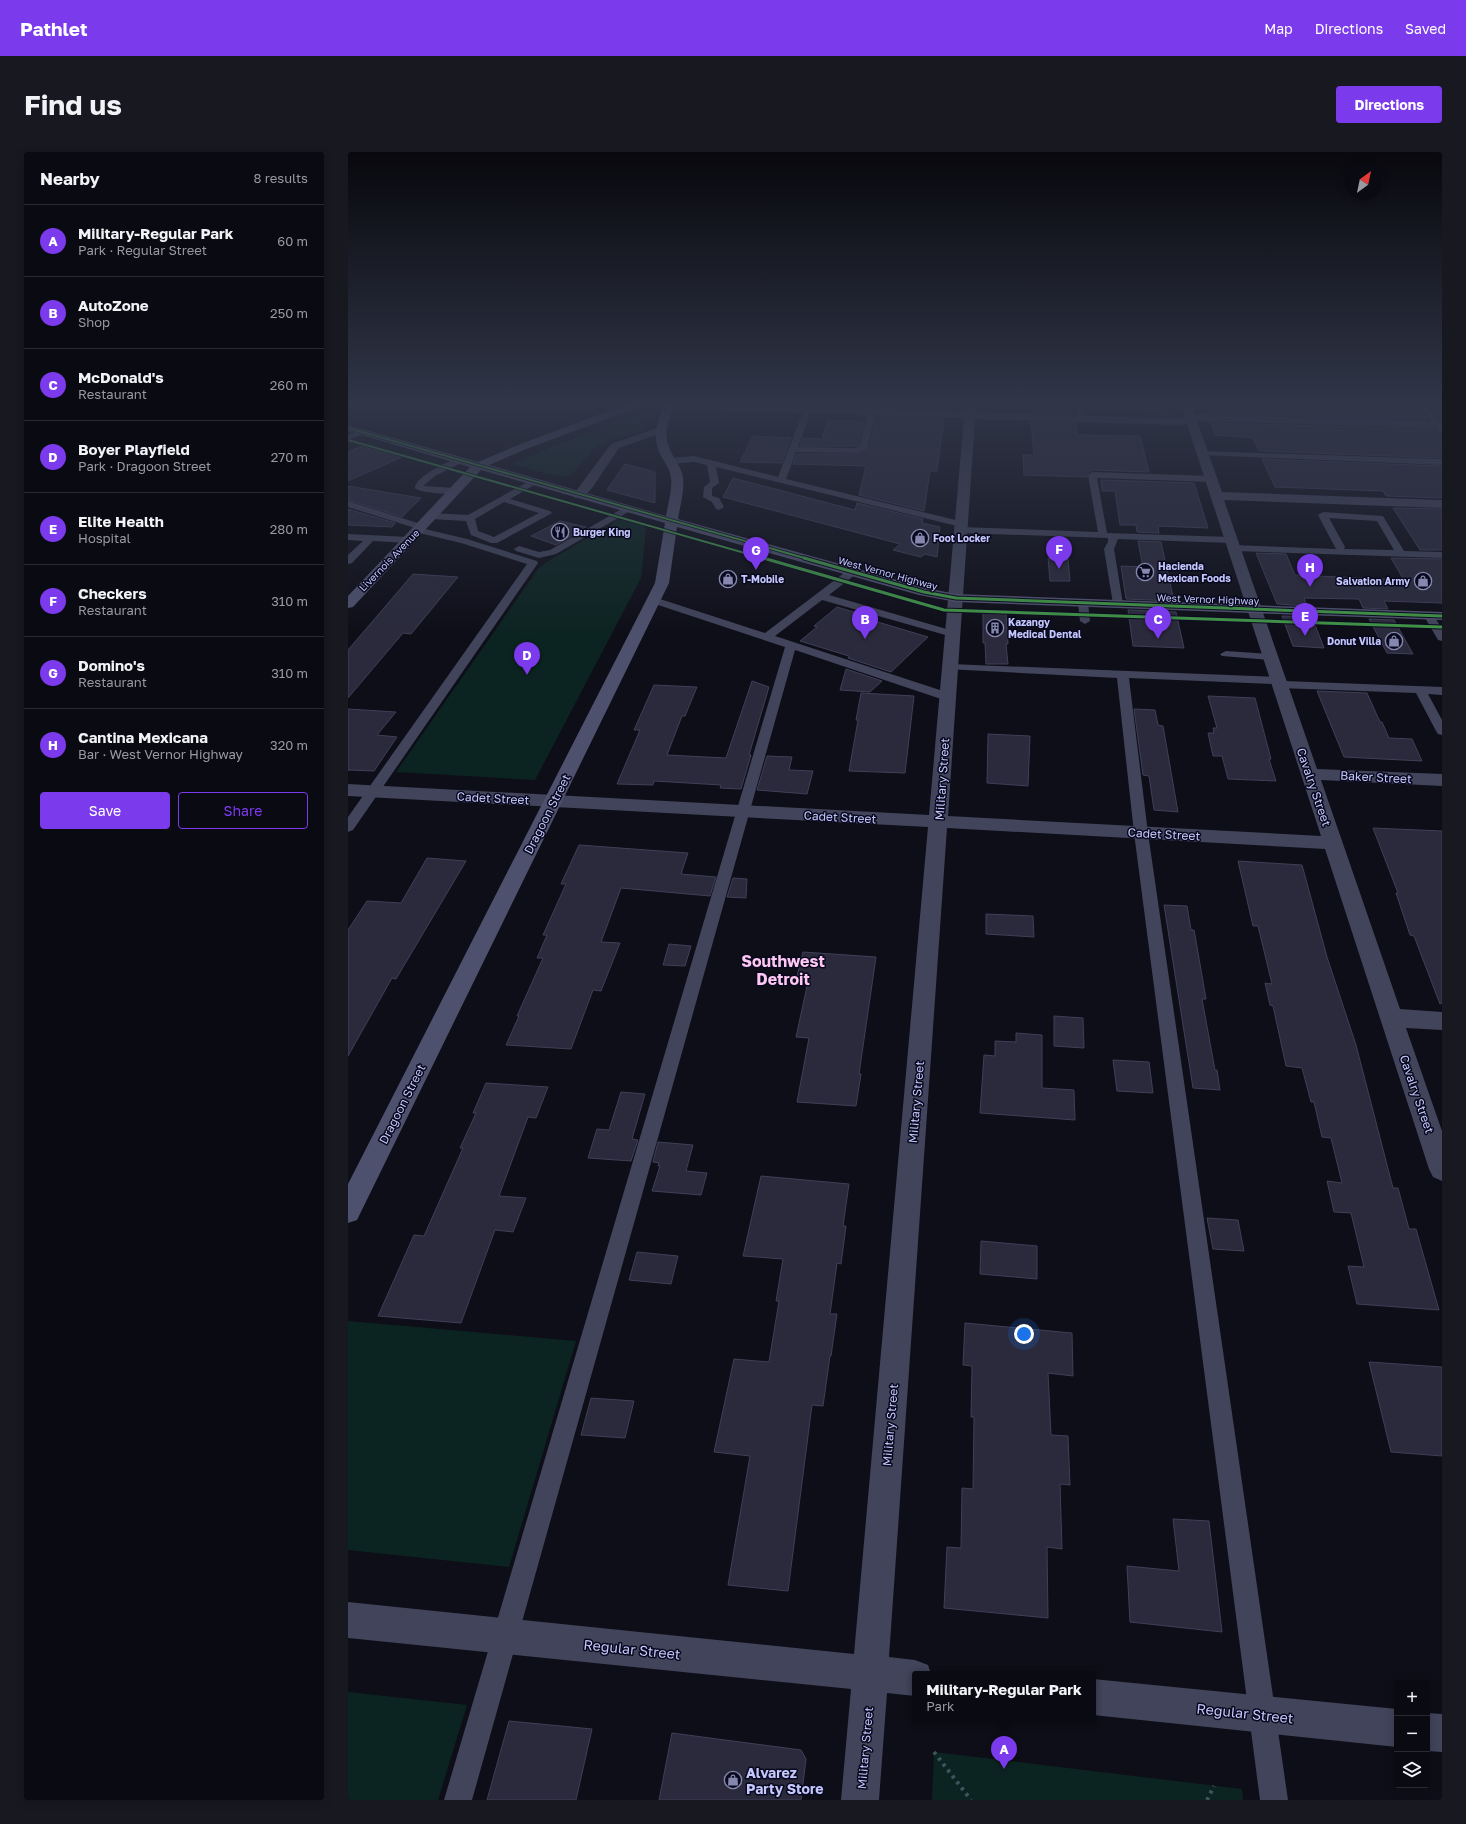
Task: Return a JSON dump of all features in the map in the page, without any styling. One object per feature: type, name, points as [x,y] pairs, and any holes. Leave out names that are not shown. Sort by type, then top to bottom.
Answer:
[{"type":"main road","name":"Livernois Avenue","points":[[348,604],[464,481]]},
{"type":"main road","name":"West Vernor Highway","points":[[529,481],[924,592],[956,598],[1436,616]]},
{"type":"main road","name":"Dragoon Street","points":[[348,1211],[662,583],[672,522],[677,481]]},
{"type":"street","points":[[579,495],[591,481]]},
{"type":"street","name":"Military Street","points":[[860,1800],[965,481]]},
{"type":"street","name":"Cavalry Street","points":[[1212,481],[1442,1169]]},
{"type":"street","points":[[1217,496],[1442,504]]},
{"type":"street","name":"Baker Street","points":[[1309,774],[1442,780]]},
{"type":"street","name":"Cadet Street","points":[[348,790],[1332,843]]},
{"type":"street","points":[[1391,1018],[1442,1021]]},
{"type":"street","name":"Regular Street","points":[[348,1620],[912,1678]]},
{"type":"street","name":"Regular Street","points":[[1096,1697],[1394,1728]]},
{"type":"street","points":[[1430,1732],[1442,1733]]},
{"type":"lane","points":[[424,481],[419,485],[419,488],[455,491]]},
{"type":"lane","points":[[715,481],[719,495]]},
{"type":"lane","points":[[784,481],[961,527],[1232,544],[1442,555]]},
{"type":"lane","points":[[1094,481],[1108,536],[1113,542],[1109,549],[1118,604]]},
{"type":"lane","points":[[431,516],[470,518],[533,482]]},
{"type":"lane","points":[[494,541],[547,513],[502,499]]},
{"type":"lane","points":[[348,504],[416,532],[464,541],[533,563],[348,827]]},
{"type":"lane","points":[[470,518],[474,533],[539,555],[553,552],[627,509]]},
{"type":"lane","points":[[1340,546],[1323,515],[1380,518],[1400,553]]},
{"type":"lane","points":[[348,537],[371,538],[416,532]]},
{"type":"lane","points":[[506,535],[530,543]]},
{"type":"lane","points":[[348,561],[371,538]]},
{"type":"lane","points":[[766,638],[852,572]]},
{"type":"lane","points":[[821,596],[953,634]]},
{"type":"lane","points":[[653,600],[948,697]]},
{"type":"lane","points":[[1082,602],[1085,621]]},
{"type":"lane","points":[[1436,616],[1442,638]]},
{"type":"lane","points":[[458,1800],[745,811],[791,646]]},
{"type":"lane","points":[[1226,654],[1270,656]]},
{"type":"lane","points":[[950,667],[1442,691]]},
{"type":"lane","points":[[1123,675],[1141,833],[1274,1800]]},
{"type":"lane","points":[[1420,690],[1442,731]]},
{"type":"path","points":[[934,1752],[971,1800]]},
{"type":"path","points":[[1207,1800],[1214,1786]]},
{"type":"green space","points":[[616,519],[643,525],[646,529],[641,578],[535,780],[396,772],[538,569],[545,563],[612,524]]},
{"type":"green space","points":[[348,1321],[576,1341],[509,1567],[348,1550]]},
{"type":"green space","points":[[348,1692],[467,1705],[438,1800],[348,1800]]},
{"type":"green space","points":[[934,1752],[1242,1789],[1243,1800],[932,1800]]},
{"type":"building","points":[[613,481],[655,481],[655,503],[607,490]]},
{"type":"building","points":[[731,481],[744,481],[855,510],[857,503],[923,519],[922,523],[940,527],[937,557],[925,554],[921,557],[893,550],[900,544],[723,497]]},
{"type":"building","points":[[862,481],[929,481],[924,511],[859,495]]},
{"type":"building","points":[[1101,481],[1194,483],[1208,528],[1158,526],[1159,533],[1137,532],[1136,525],[1120,525],[1115,491],[1102,491]]},
{"type":"building","points":[[1272,481],[1442,481],[1442,498],[1386,496],[1383,491],[1275,487]]},
{"type":"building","points":[[348,486],[421,498],[402,517],[348,500]]},
{"type":"building","points":[[1393,508],[1442,509],[1442,550],[1420,550]]},
{"type":"building","points":[[348,509],[395,523],[392,527],[348,525]]},
{"type":"building","name":"Burger King","points":[[560,521],[586,527],[556,545],[531,536]]},
{"type":"building","name":"Hacienda Mexican Foods","points":[[1138,541],[1161,542],[1174,601],[1126,599],[1121,566],[1143,567]]},
{"type":"building","points":[[1256,553],[1286,554],[1295,575],[1404,580],[1391,558],[1442,559],[1442,603],[1384,601],[1388,609],[1363,608],[1359,599],[1304,598],[1307,606],[1277,604]]},
{"type":"building","points":[[1048,558],[1068,559],[1070,581],[1050,581]]},
{"type":"building","points":[[413,574],[458,577],[411,634],[403,633],[348,698],[348,650]]},
{"type":"building","points":[[837,607],[873,618],[871,620],[928,637],[891,672],[848,658],[849,656],[800,641],[817,627],[814,626]]},
{"type":"building","points":[[1128,610],[1176,612],[1184,648],[1133,646]]},
{"type":"building","name":"Kazangy Medical Dental","points":[[983,612],[1006,613],[1008,644],[1006,644],[1008,664],[986,664],[985,643],[983,643]]},
{"type":"building","points":[[1282,616],[1312,617],[1324,648],[1293,646]]},
{"type":"building","name":"Donut Villa","points":[[1369,619],[1394,620],[1413,654],[1387,653]]},
{"type":"building","points":[[846,669],[882,681],[870,692],[840,690]]},
{"type":"building","points":[[752,681],[769,687],[749,755],[751,755],[741,789],[720,788],[721,785],[654,781],[653,785],[617,784],[640,730],[634,730],[654,685],[697,687],[685,716],[682,716],[667,755],[726,758]]},
{"type":"building","points":[[1317,691],[1367,693],[1389,738],[1412,739],[1422,761],[1344,757]]},
{"type":"building","points":[[861,693],[914,696],[905,773],[849,771]]},
{"type":"building","points":[[1208,696],[1255,698],[1271,759],[1269,759],[1276,781],[1228,779],[1222,756],[1213,756],[1208,733],[1214,733],[1213,728],[1217,728]]},
{"type":"building","points":[[348,709],[396,712],[377,735],[397,737],[374,771],[348,771]]},
{"type":"building","points":[[1134,709],[1155,710],[1158,725],[1163,726],[1178,812],[1154,810],[1149,776],[1143,775]]},
{"type":"building","points":[[988,734],[1030,736],[1028,786],[987,783]]},
{"type":"building","points":[[767,756],[792,757],[789,770],[813,771],[807,794],[757,790]]},
{"type":"building","points":[[1373,828],[1442,831],[1442,1003],[1440,1004],[1414,936],[1410,935],[1396,893],[1398,893]]},
{"type":"building","points":[[579,845],[688,853],[681,874],[716,877],[710,896],[621,888],[601,942],[620,943],[601,991],[593,990],[571,1049],[506,1045],[519,1016],[517,1016],[543,958],[537,958],[547,935],[543,935],[566,884],[561,884]]},
{"type":"building","points":[[427,858],[466,861],[396,979],[392,978],[348,1056],[348,930],[367,901],[401,903]]},
{"type":"building","points":[[1238,861],[1302,865],[1327,957],[1356,1045],[1393,1188],[1398,1188],[1409,1229],[1416,1229],[1439,1310],[1357,1304],[1348,1266],[1364,1267],[1351,1213],[1334,1212],[1327,1181],[1342,1183],[1331,1138],[1322,1137],[1314,1102],[1311,1102],[1302,1068],[1286,1066],[1273,1006],[1270,1005],[1265,983],[1272,984],[1258,926],[1253,926]]},
{"type":"building","points":[[733,878],[747,879],[746,898],[727,897]]},
{"type":"building","points":[[1164,905],[1187,906],[1191,930],[1194,930],[1196,941],[1206,999],[1202,999],[1220,1090],[1193,1088]]},
{"type":"building","points":[[986,914],[1033,916],[1034,937],[986,934]]},
{"type":"building","points":[[669,944],[691,946],[685,966],[663,965]]},
{"type":"building","points":[[803,952],[876,957],[859,1074],[861,1074],[856,1106],[797,1102],[809,1038],[796,1037],[809,977],[797,976]]},
{"type":"building","points":[[1054,1016],[1083,1018],[1084,1048],[1054,1046]]},
{"type":"building","points":[[1016,1033],[1042,1035],[1042,1088],[1074,1090],[1075,1120],[980,1113],[984,1055],[995,1056],[995,1041],[1016,1042]]},
{"type":"building","points":[[1113,1060],[1149,1062],[1153,1093],[1117,1091]]},
{"type":"building","points":[[486,1083],[548,1087],[536,1118],[528,1117],[499,1196],[526,1198],[513,1232],[495,1230],[461,1323],[378,1316],[414,1235],[424,1236],[463,1148],[460,1148],[476,1113],[473,1113]]},
{"type":"building","points":[[621,1092],[645,1094],[632,1139],[638,1140],[631,1161],[588,1158],[597,1129],[609,1130]]},
{"type":"building","points":[[658,1142],[693,1145],[686,1171],[707,1173],[701,1195],[652,1191],[660,1166],[658,1166],[659,1163],[653,1162]]},
{"type":"building","points":[[761,1176],[849,1184],[843,1226],[846,1226],[841,1264],[837,1263],[830,1314],[837,1314],[831,1356],[823,1406],[812,1405],[788,1591],[728,1585],[750,1456],[714,1452],[734,1359],[769,1362],[779,1301],[776,1301],[783,1259],[743,1256]]},
{"type":"building","points":[[1207,1218],[1238,1220],[1244,1251],[1213,1249]]},
{"type":"building","points":[[981,1241],[1037,1246],[1037,1279],[980,1274]]},
{"type":"building","points":[[637,1252],[678,1256],[671,1284],[629,1280]]},
{"type":"building","points":[[965,1323],[1072,1333],[1073,1376],[1048,1373],[1051,1435],[1068,1436],[1070,1485],[1060,1484],[1062,1549],[1047,1547],[1048,1618],[944,1608],[947,1547],[961,1548],[962,1488],[973,1489],[974,1417],[971,1417],[972,1366],[963,1365]]},
{"type":"building","points":[[1369,1362],[1442,1367],[1442,1456],[1391,1452]]},
{"type":"building","points":[[591,1398],[634,1401],[625,1438],[581,1435]]},
{"type":"building","points":[[1173,1519],[1209,1521],[1222,1632],[1130,1622],[1127,1566],[1179,1571]]},
{"type":"building","points":[[509,1721],[592,1729],[576,1800],[487,1800]]},
{"type":"building","name":"Alvarez Party Store","points":[[672,1733],[801,1750],[806,1759],[801,1800],[659,1800]]},
{"type":"cycle path","points":[[491,481],[944,610],[1442,627]]},
{"type":"cycle path","points":[[530,481],[924,592],[956,598],[1442,616]]},
{"type":"place","name":"Burger King","points":[[560,532]]},
{"type":"place","name":"Foot Locker","points":[[920,538]]},
{"type":"place","name":"Checkers","points":[[1059,569]]},
{"type":"place","name":"Domino's","points":[[756,570]]},
{"type":"place","name":"Hacienda Mexican Foods","points":[[1145,572]]},
{"type":"place","name":"T-Mobile","points":[[728,579]]},
{"type":"place","name":"Salvation Army","points":[[1423,581]]},
{"type":"place","name":"Cantina Mexicana","points":[[1310,587]]},
{"type":"place","name":"Kazangy Medical Dental","points":[[995,628]]},
{"type":"place","name":"Elite Health","points":[[1305,636]]},
{"type":"place","name":"AutoZone","points":[[865,639]]},
{"type":"place","name":"McDonald's","points":[[1158,639]]},
{"type":"place","name":"Donut Villa","points":[[1394,641]]},
{"type":"place","name":"Boyer Playfield","points":[[527,675]]},
{"type":"place","name":"Military-Regular Park","points":[[1004,1769]]},
{"type":"place","name":"Alvarez Party Store","points":[[733,1780]]},
{"type":"district","name":"Southwest Detroit","points":[[783,970]]}]
